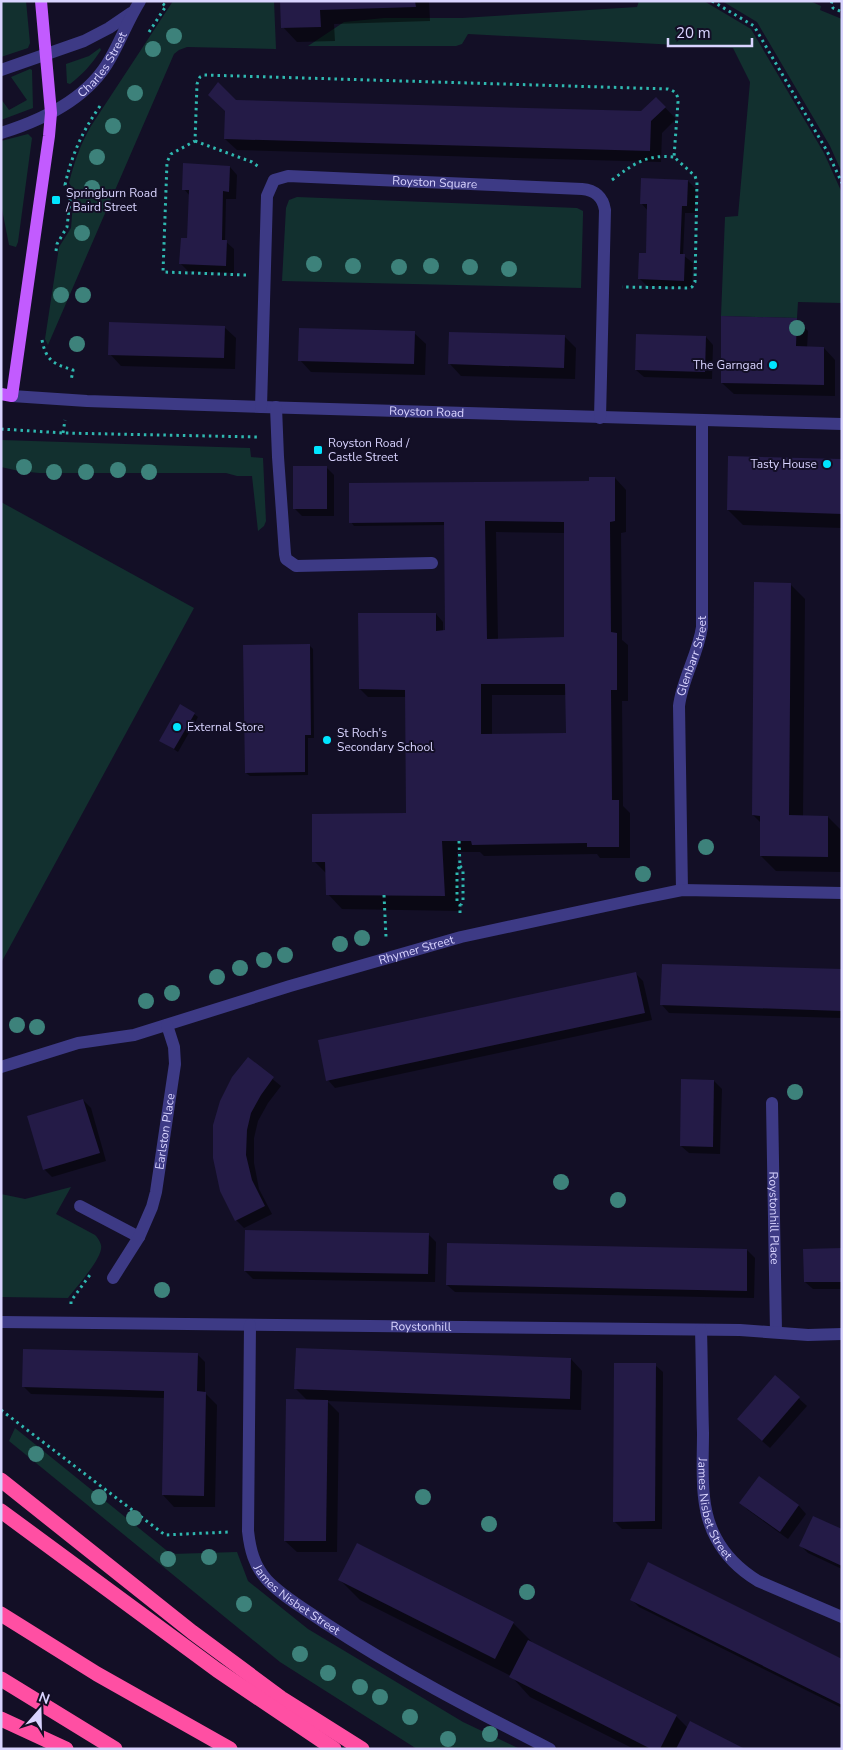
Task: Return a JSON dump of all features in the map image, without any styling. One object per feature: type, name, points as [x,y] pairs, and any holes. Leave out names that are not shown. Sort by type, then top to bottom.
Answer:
[{"type":"highway","points":[[1,1480],[200,1638],[281,1698],[362,1749]]},
{"type":"highway","points":[[1,1511],[210,1665],[334,1749]]},
{"type":"highway","points":[[1,1614],[97,1674],[230,1749]]},
{"type":"highway","points":[[1,1679],[115,1749]]},
{"type":"highway","points":[[1,1719],[66,1749]]},
{"type":"main road","points":[[7,395],[46,164],[51,113],[41,1]]},
{"type":"street","points":[[1,70],[97,35],[137,6]]},
{"type":"street","name":"Charles Street","points":[[1,133],[51,113],[79,95],[102,72],[110,60],[137,6]]},
{"type":"street","name":"Royston Square","points":[[274,180],[281,177],[297,176],[582,189],[596,193]]},
{"type":"street","points":[[261,407],[267,196],[274,180]]},
{"type":"street","points":[[596,193],[602,200],[605,210],[600,418]]},
{"type":"street","name":"Royston Road","points":[[7,395],[87,401],[276,408],[842,424]]},
{"type":"street","points":[[276,408],[284,554],[290,563],[296,566],[432,563]]},
{"type":"street","name":"Glenbarr Street","points":[[682,890],[679,706],[702,628],[702,421]]},
{"type":"street","name":"Rhymer Street","points":[[1,1067],[78,1044],[134,1035],[290,986],[466,936],[682,890],[842,893]]},
{"type":"street","name":"Earlston Place","points":[[113,1278],[148,1219],[156,1192],[175,1064],[174,1048],[167,1025]]},
{"type":"street","name":"Roystonhill Place","points":[[772,1102],[776,1332]]},
{"type":"street","points":[[80,1206],[139,1237]]},
{"type":"street","name":"Roystonhill","points":[[1,1322],[701,1330],[776,1332],[808,1335],[842,1334]]},
{"type":"street","name":"James Nisbet Street","points":[[250,1325],[248,1531],[251,1550],[260,1571],[267,1580],[288,1598],[385,1661],[550,1749]]},
{"type":"street","name":"James Nisbet Street","points":[[701,1330],[704,1490],[707,1515],[715,1538],[735,1565],[746,1574],[842,1617]]},
{"type":"path","points":[[144,38],[166,6],[159,1]]},
{"type":"path","points":[[712,1],[754,26],[828,150],[842,183]]},
{"type":"path","points":[[832,1],[831,5],[833,8],[842,12]]},
{"type":"path","points":[[195,140],[196,84],[200,77],[204,75],[668,88],[677,94],[678,102],[674,157]]},
{"type":"path","points":[[55,254],[57,244],[67,227],[71,192],[65,185],[71,160],[80,138],[101,104]]},
{"type":"path","points":[[195,140],[252,162],[274,180]]},
{"type":"path","points":[[195,140],[171,154],[168,158],[162,272],[264,276]]},
{"type":"path","points":[[596,193],[633,164],[657,156],[674,157],[692,173],[697,182],[694,285],[690,288],[604,287]]},
{"type":"path","points":[[1,429],[63,433],[277,438]]},
{"type":"path","points":[[459,841],[460,866],[463,870],[463,895],[460,905]]},
{"type":"path","points":[[457,897],[457,870],[460,866]]},
{"type":"path","points":[[384,895],[385,913]]},
{"type":"path","points":[[71,1322],[71,1301],[95,1268],[113,1278]]},
{"type":"path","points":[[1,1410],[165,1535],[248,1531]]},
{"type":"green space","points":[[1,1],[26,1],[30,43],[28,48],[1,57]]},
{"type":"green space","points":[[173,1],[274,1],[276,49],[187,47],[174,54],[48,345],[45,339],[59,247],[71,228],[74,190],[69,183],[78,154],[91,126]]},
{"type":"green space","points":[[639,1],[704,1],[751,29],[824,153],[842,193],[842,303],[798,302],[797,318],[721,316],[725,217],[738,216],[750,82],[733,48],[468,34],[462,44],[456,46],[308,46],[344,22],[384,18],[462,18],[637,7]]},
{"type":"green space","points":[[722,1],[810,1],[821,6],[820,10],[842,19],[842,173],[830,146],[757,22]]},
{"type":"green space","points":[[100,48],[101,50],[87,69],[70,84],[67,83],[66,64],[89,56]]},
{"type":"green space","points":[[30,69],[32,70],[33,108],[1,120],[1,99],[9,110],[27,100],[11,77]]},
{"type":"green space","points":[[28,134],[32,138],[16,247],[9,245],[1,204],[1,141]]},
{"type":"green space","points":[[297,197],[577,208],[583,211],[581,288],[282,281],[286,208],[289,200]]},
{"type":"green space","points":[[1,440],[250,448],[251,457],[263,458],[266,521],[264,526],[258,531],[252,476],[237,476],[226,473],[39,473],[19,471],[1,467]]},
{"type":"green space","points":[[1,502],[194,608],[1,963]]},
{"type":"green space","points":[[71,1187],[56,1214],[98,1238],[101,1250],[94,1264],[68,1298],[1,1297],[1,1194],[25,1199]]},
{"type":"green space","points":[[15,1428],[171,1554],[237,1552],[248,1581],[308,1629],[463,1722],[520,1749],[417,1749],[280,1662],[9,1441]]},
{"type":"building","points":[[280,1],[415,1],[416,7],[320,10],[321,27],[281,28]]},
{"type":"building","points":[[218,82],[236,100],[641,111],[656,97],[666,107],[651,121],[650,151],[224,139],[225,111],[208,95]]},
{"type":"building","points":[[183,163],[230,166],[229,192],[223,191],[222,240],[227,240],[226,266],[179,264],[181,238],[187,238],[189,190],[182,190]]},
{"type":"building","points":[[641,178],[688,180],[687,206],[682,206],[680,254],[685,254],[684,281],[638,279],[639,253],[646,253],[647,204],[640,204]]},
{"type":"building","name":"The Garngad","points":[[721,316],[797,318],[796,346],[824,347],[824,385],[721,383]]},
{"type":"building","points":[[109,322],[225,326],[224,358],[108,355]]},
{"type":"building","points":[[299,328],[415,331],[414,364],[298,361]]},
{"type":"building","points":[[449,332],[565,335],[564,368],[448,364]]},
{"type":"building","points":[[636,334],[706,336],[705,372],[635,370]]},
{"type":"building","points":[[728,456],[842,459],[842,514],[727,510]]},
{"type":"building","points":[[293,466],[327,466],[327,509],[293,509]]},
{"type":"building","points":[[589,477],[615,477],[615,521],[610,522],[611,632],[617,633],[617,690],[611,690],[612,800],[619,800],[619,847],[587,847],[587,843],[472,845],[471,841],[442,841],[445,896],[326,895],[325,862],[312,862],[312,814],[406,813],[405,690],[359,689],[358,613],[436,613],[436,631],[445,630],[444,522],[349,523],[349,483],[589,481]],"holes":[[[485,521],[564,522],[564,637],[487,639]],[[481,684],[565,684],[566,733],[481,734]]]},
{"type":"building","points":[[754,582],[791,583],[789,815],[828,816],[828,857],[760,856],[760,816],[752,815]]},
{"type":"building","points":[[310,644],[311,735],[305,735],[305,772],[245,773],[243,645]]},
{"type":"building","name":"External Store","points":[[180,704],[195,713],[174,749],[159,741]]},
{"type":"building","points":[[662,964],[842,969],[842,1011],[660,1005]]},
{"type":"building","points":[[636,972],[645,1013],[326,1081],[318,1040]]},
{"type":"building","points":[[248,1057],[274,1077],[251,1113],[247,1130],[246,1155],[252,1180],[265,1206],[235,1221],[220,1191],[213,1158],[213,1125],[220,1101],[232,1077]]},
{"type":"building","points":[[681,1079],[714,1080],[713,1147],[680,1146]]},
{"type":"building","points":[[83,1099],[100,1153],[43,1170],[27,1116]]},
{"type":"building","points":[[245,1230],[429,1233],[428,1274],[244,1271]]},
{"type":"building","points":[[447,1243],[747,1249],[747,1291],[446,1285]]},
{"type":"building","points":[[842,1248],[842,1282],[804,1282],[803,1249]]},
{"type":"building","points":[[296,1348],[571,1358],[570,1399],[294,1389]]},
{"type":"building","points":[[23,1349],[198,1353],[197,1391],[206,1392],[204,1496],[162,1495],[164,1391],[22,1387]]},
{"type":"building","points":[[614,1363],[656,1363],[655,1521],[613,1522]]},
{"type":"building","points":[[775,1375],[800,1397],[762,1441],[737,1419]]},
{"type":"building","points":[[286,1399],[328,1400],[326,1541],[284,1541]]},
{"type":"building","points":[[759,1476],[799,1505],[780,1532],[739,1503]]},
{"type":"building","points":[[813,1516],[842,1529],[842,1566],[799,1546]]},
{"type":"building","points":[[357,1543],[514,1622],[495,1659],[338,1580]]},
{"type":"building","points":[[648,1562],[842,1659],[842,1705],[630,1600]]},
{"type":"building","points":[[528,1640],[677,1715],[660,1749],[651,1749],[509,1677]]},
{"type":"building","points":[[690,1721],[745,1749],[676,1749]]},
{"type":"place","name":"Springburn Road / Baird Street","points":[[56,200]]},
{"type":"place","name":"The Garngad","points":[[773,365]]},
{"type":"place","name":"Royston Road / Castle Street","points":[[318,450]]},
{"type":"place","name":"Tasty House","points":[[827,464]]},
{"type":"place","name":"External Store","points":[[177,727]]},
{"type":"place","name":"St Roch's Secondary School","points":[[327,740]]}]
